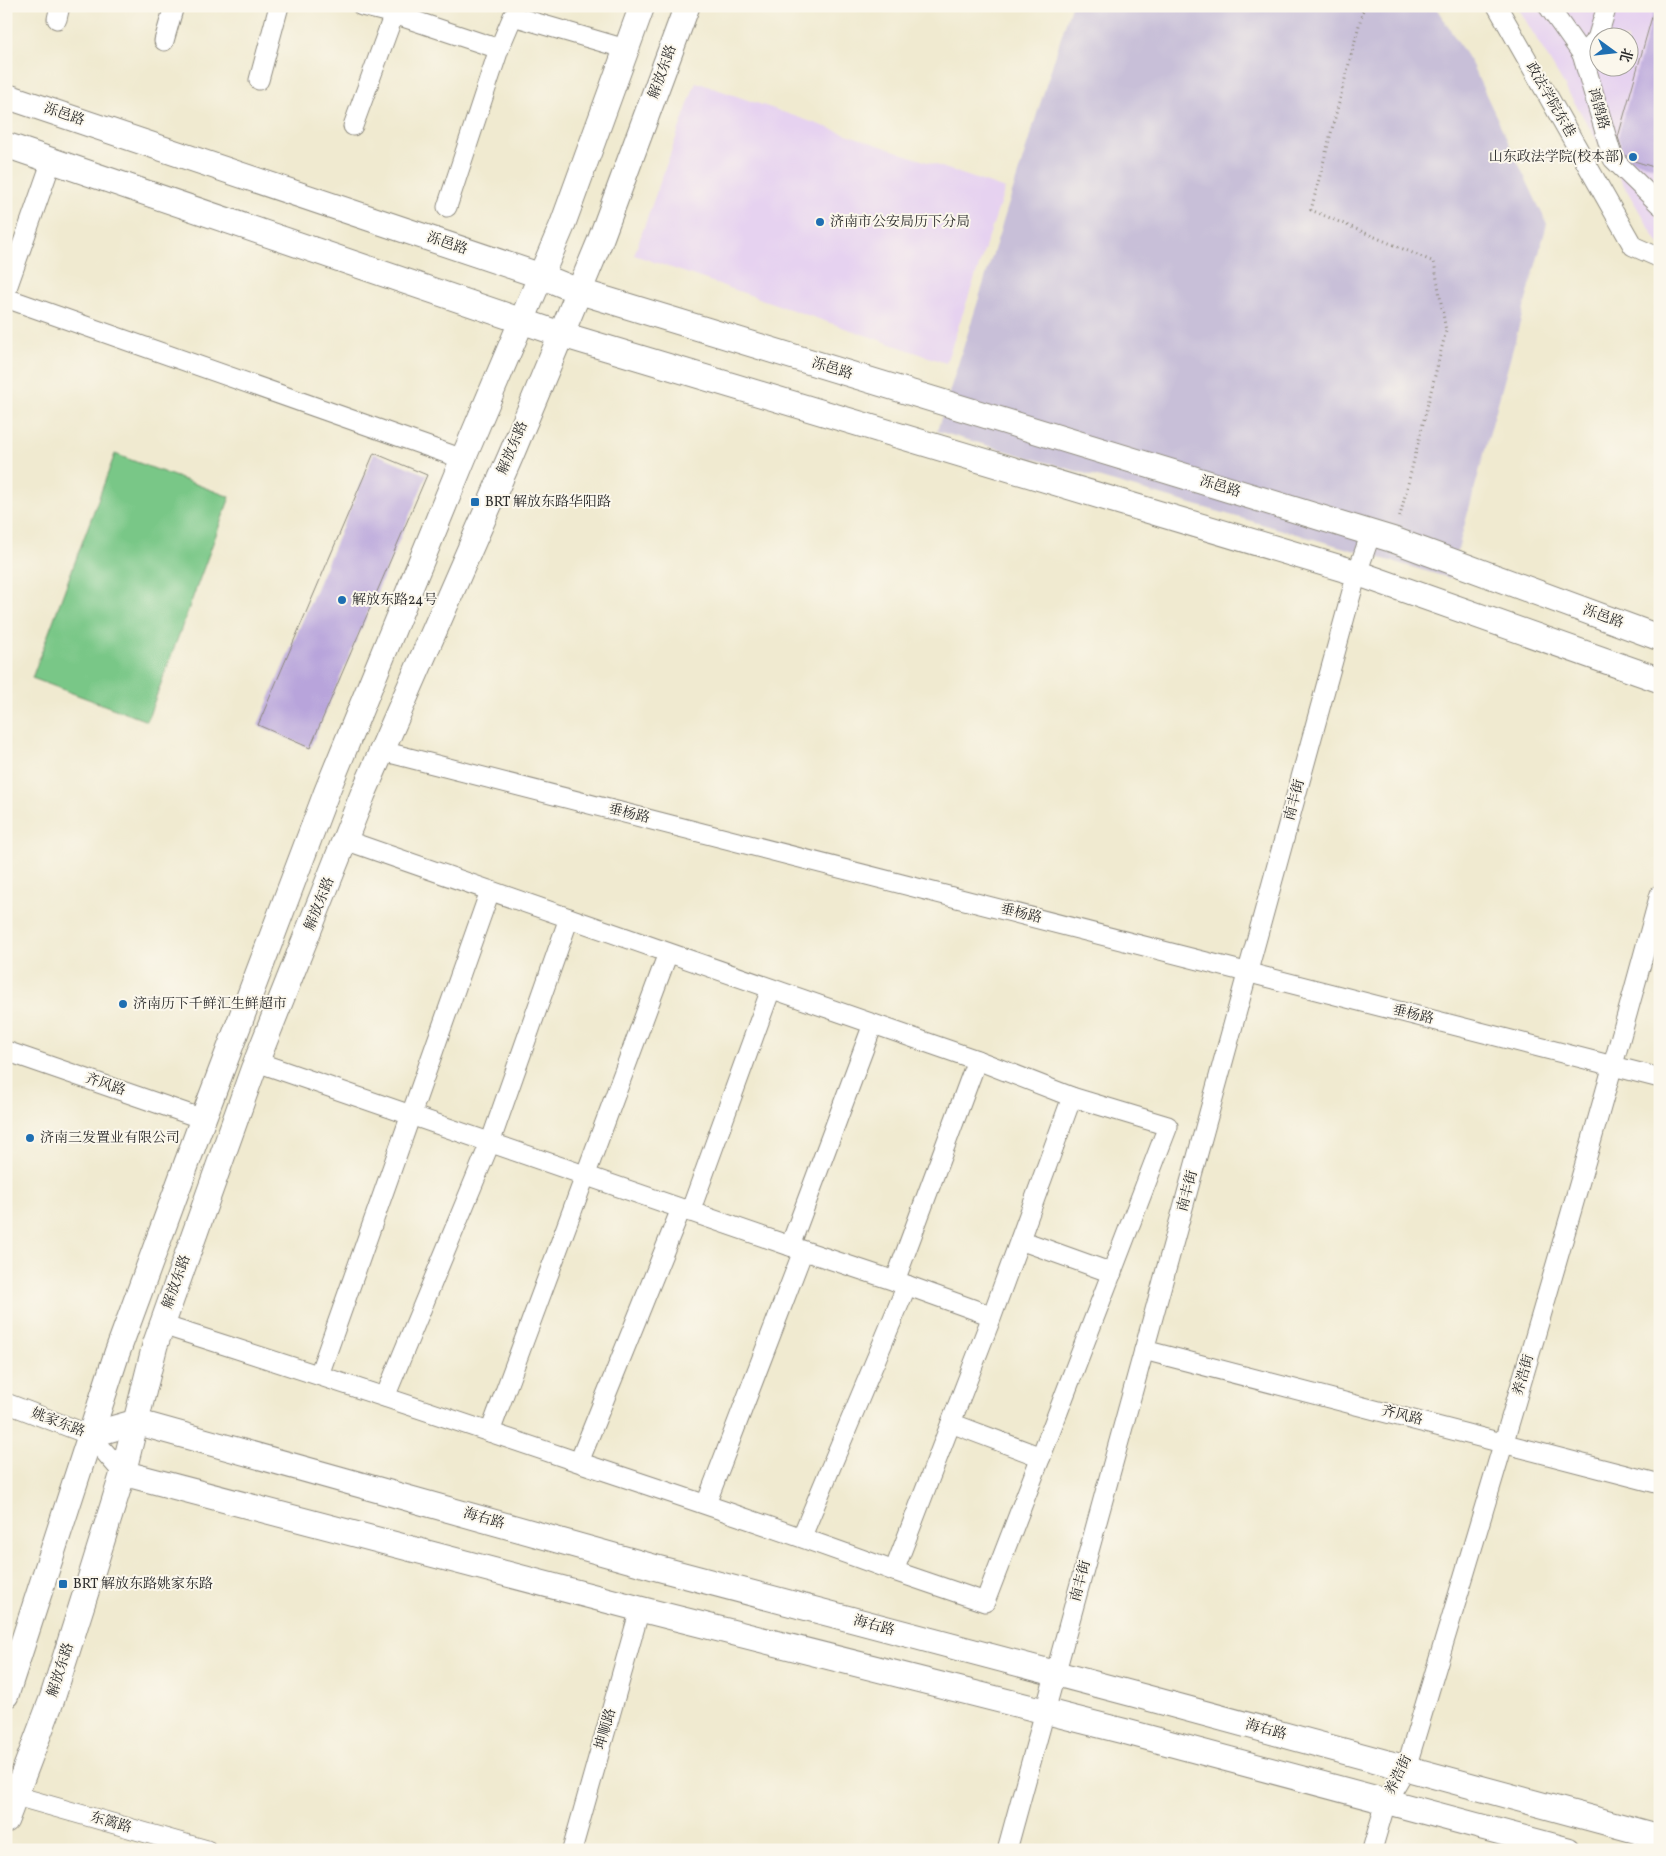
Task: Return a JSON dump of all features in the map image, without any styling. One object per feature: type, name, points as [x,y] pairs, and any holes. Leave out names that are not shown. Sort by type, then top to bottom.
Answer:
[{"type":"main road","points":[[6,1695],[117,1353],[203,1119],[327,791],[463,459],[562,226],[642,6]]},
{"type":"main road","name":"解放东路","points":[[6,1820],[52,1699],[123,1473],[155,1345],[256,1062],[382,751],[600,241],[687,6]]},
{"type":"main road","name":"泺邑路","points":[[6,96],[541,276],[578,291],[1382,536],[1660,638]]},
{"type":"main road","points":[[6,145],[560,334],[1357,573],[1660,680]]},
{"type":"main road","points":[[90,1435],[136,1422]]},
{"type":"main road","name":"海右路","points":[[136,1422],[657,1568],[1660,1837]]},
{"type":"main road","points":[[123,1473],[640,1609],[1045,1711],[1568,1850]]},
{"type":"street","points":[[164,41],[174,6]]},
{"type":"street","points":[[259,80],[279,6]]},
{"type":"street","points":[[362,6],[395,10],[499,49]]},
{"type":"street","name":"政法学院东巷","points":[[1497,6],[1633,246],[1660,258]]},
{"type":"street","name":"鸿鹄路","points":[[1548,6],[1582,54],[1613,159],[1660,205]]},
{"type":"street","points":[[1582,54],[1597,39],[1607,6]]},
{"type":"street","points":[[354,126],[395,10]]},
{"type":"street","points":[[447,206],[499,49],[514,11],[626,49]]},
{"type":"street","points":[[6,291],[52,160]]},
{"type":"street","points":[[6,298],[463,459]]},
{"type":"street","name":"南丰街","points":[[1007,1850],[1357,573],[1382,536]]},
{"type":"street","name":"垂杨路","points":[[382,751],[1660,1078]]},
{"type":"street","points":[[162,1326],[319,1375],[802,1536],[894,1571],[985,1602],[1168,1126],[1072,1097],[977,1060],[345,840]]},
{"type":"street","points":[[319,1375],[490,891]]},
{"type":"street","name":"养浩街","points":[[1372,1850],[1386,1802],[1406,1768],[1614,1066],[1660,894]]},
{"type":"street","points":[[385,1397],[490,1143],[569,918]]},
{"type":"street","points":[[490,1432],[668,953]]},
{"type":"street","points":[[579,1462],[686,1210],[771,988]]},
{"type":"street","points":[[706,1504],[797,1248],[873,1024]]},
{"type":"street","name":"齐风路","points":[[6,1051],[203,1119]]},
{"type":"street","points":[[802,1536],[901,1283],[977,1060]]},
{"type":"street","points":[[256,1062],[901,1283],[992,1316]]},
{"type":"street","points":[[894,1571],[992,1316],[1072,1097]]},
{"type":"street","points":[[1020,1240],[1112,1273]]},
{"type":"street","name":"齐风路","points":[[1144,1350],[1660,1484]]},
{"type":"street","name":"姚家东路","points":[[6,1403],[90,1435],[123,1473]]},
{"type":"street","points":[[951,1423],[1041,1457]]},
{"type":"street","name":"坤顺路","points":[[572,1850],[640,1609]]},
{"type":"street","name":"东篱路","points":[[16,1796],[207,1850]]},
{"type":"path","points":[[1364,6],[1311,210],[1434,262],[1446,331],[1382,536]]},
{"type":"shaded area","points":[[1071,6],[1435,6],[1471,63],[1547,224],[1450,578],[937,431]]},
{"type":"shaded area","name":"山东政法学院(校本部)","points":[[1517,6],[1660,6],[1660,246]]},
{"type":"shaded area","name":"济南市公安局历下分局","points":[[696,82],[1005,189],[946,363],[634,255]]},
{"type":"green space","points":[[115,454],[230,497],[147,721],[32,678]]},
{"type":"building","points":[[1655,6],[1660,6],[1660,169],[1631,160],[1623,153],[1618,137],[1635,78],[1638,78],[1638,66]]},
{"type":"building","name":"解放东路24号","points":[[374,453],[427,475],[310,748],[258,725]]},
{"type":"place","name":"山东政法学院(校本部)","points":[[1633,157]]},
{"type":"place","name":"济南市公安局历下分局","points":[[820,222]]},
{"type":"place","name":"BRT 解放东路华阳路","points":[[475,502]]},
{"type":"place","name":"解放东路24号","points":[[342,600]]},
{"type":"place","name":"济南历下千鲜汇生鲜超市","points":[[123,1004]]},
{"type":"place","name":"济南三发置业有限公司","points":[[30,1138]]},
{"type":"place","name":"BRT 解放东路姚家东路","points":[[63,1584]]}]
